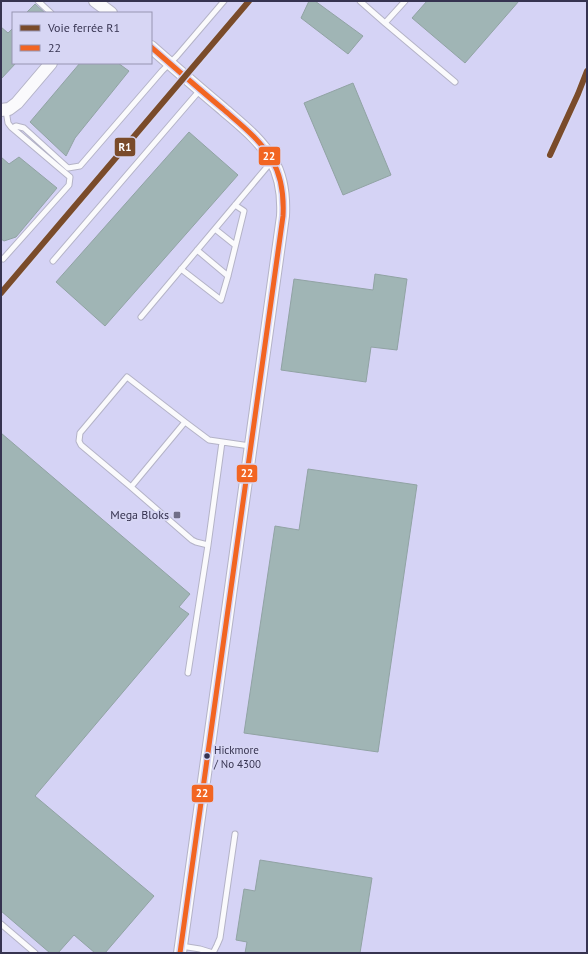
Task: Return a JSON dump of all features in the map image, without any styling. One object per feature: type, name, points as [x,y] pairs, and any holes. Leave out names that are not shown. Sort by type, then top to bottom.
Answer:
[{"type":"street","points":[[97,5],[110,12]]},
{"type":"street","points":[[152,48],[257,141],[273,161],[282,187],[284,201],[181,950]]},
{"type":"street","points":[[4,110],[17,103],[50,64]]},
{"type":"lane","points":[[38,1],[50,12]]},
{"type":"lane","points":[[12,128],[16,126],[24,128],[68,168],[80,166],[224,1]]},
{"type":"lane","points":[[360,1],[455,82]]},
{"type":"lane","points":[[385,23],[405,1]]},
{"type":"lane","points":[[53,261],[200,90]]},
{"type":"lane","points":[[3,259],[69,185],[70,177],[12,128],[8,123],[4,110]]},
{"type":"lane","points":[[141,317],[273,161]]},
{"type":"lane","points":[[181,269],[221,300],[244,211],[236,205]]},
{"type":"lane","points":[[215,230],[235,245]]},
{"type":"lane","points":[[197,250],[228,276]]},
{"type":"lane","points":[[208,545],[192,540],[81,445],[79,441],[80,433],[127,377],[206,438],[214,441],[251,446]]},
{"type":"lane","points":[[131,487],[185,422]]},
{"type":"lane","points":[[188,672],[208,545],[222,442]]},
{"type":"lane","points":[[181,950],[200,949],[213,953],[217,945],[220,938],[235,834]]},
{"type":"lane","points":[[1,924],[35,953]]},
{"type":"shaded area","points":[[1,1],[587,1],[587,953],[1,953]]},
{"type":"building","points":[[309,1],[315,1],[363,36],[348,54],[301,18]]},
{"type":"building","points":[[427,1],[519,1],[465,63],[412,18]]},
{"type":"building","points":[[35,4],[44,12],[27,12]]},
{"type":"building","points":[[1,27],[8,33],[12,29],[12,64],[15,64],[1,79]]},
{"type":"building","points":[[79,64],[119,64],[129,71],[75,138],[66,156],[30,122]]},
{"type":"building","points":[[353,83],[391,175],[343,195],[304,103]]},
{"type":"building","points":[[189,132],[238,175],[105,326],[56,282]]},
{"type":"building","points":[[1,157],[9,164],[19,157],[57,188],[16,237],[4,241],[1,239]]},
{"type":"building","points":[[375,274],[407,279],[397,350],[371,347],[366,382],[281,370],[294,279],[373,290]]},
{"type":"building","points":[[1,433],[190,594],[179,607],[189,614],[35,796],[154,896],[105,953],[95,953],[74,935],[58,953],[50,953],[1,911]]},
{"type":"building","points":[[308,469],[417,485],[378,752],[244,733],[275,526],[299,530]]},
{"type":"building","points":[[260,860],[372,878],[360,953],[245,953],[247,942],[236,940],[244,889],[255,891]]},
{"type":"rail line","name":"R1","points":[[1,293],[249,1]]},
{"type":"rail line","name":"R1","points":[[550,155],[587,71]]},
{"type":"transit line","name":"22","points":[[152,48],[243,126],[262,145],[272,160],[278,173],[282,187],[283,202],[283,216],[180,953]]},
{"type":"place","name":"Mega Bloks","points":[[177,515]]},
{"type":"place","name":"Hickmore / No 4300","points":[[207,756]]}]
